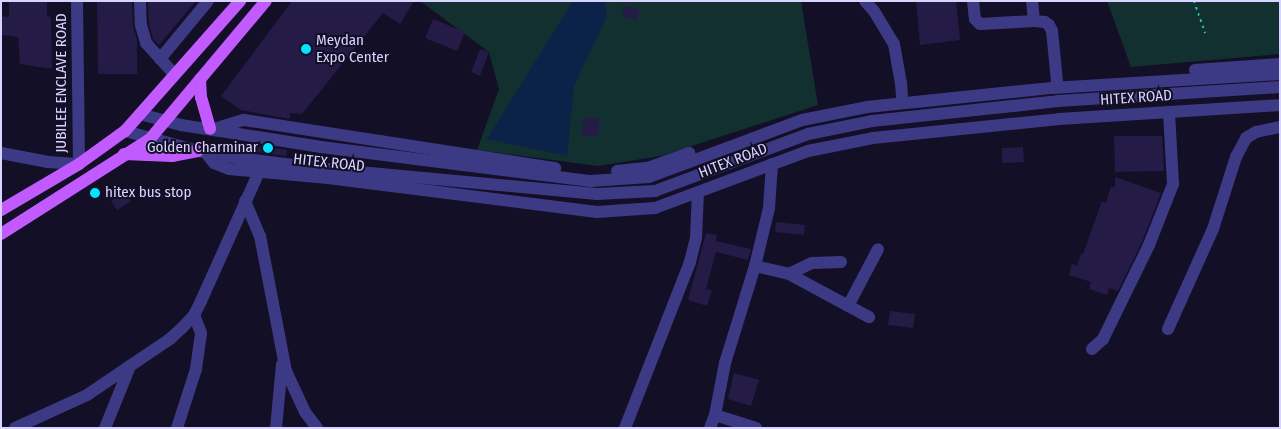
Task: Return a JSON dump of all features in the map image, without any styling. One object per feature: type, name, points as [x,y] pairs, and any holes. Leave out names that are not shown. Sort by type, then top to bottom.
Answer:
[{"type":"main road","points":[[1,210],[78,164],[125,131],[240,1]]},
{"type":"main road","points":[[1,234],[150,139],[262,2]]},
{"type":"main road","points":[[200,79],[201,97],[211,129]]},
{"type":"main road","points":[[124,154],[172,156],[202,152]]},
{"type":"street","name":"JUBILEE ENCLAVE ROAD","points":[[77,1],[78,164]]},
{"type":"street","points":[[140,1],[141,25],[146,43],[174,74]]},
{"type":"street","points":[[160,59],[208,1]]},
{"type":"street","points":[[865,1],[894,44],[902,96]]},
{"type":"street","points":[[973,1],[975,19],[980,24],[1045,22],[1052,31],[1057,81]]},
{"type":"street","points":[[1032,1],[1034,21]]},
{"type":"street","name":"HITEX ROAD","points":[[211,129],[244,120],[591,174],[648,168],[794,116],[846,104],[902,96],[1057,81],[1280,64]]},
{"type":"street","name":"HITEX ROAD","points":[[140,114],[164,121],[321,147],[600,180],[649,177],[802,120],[867,107],[1052,88],[1280,74]]},
{"type":"street","name":"HITEX ROAD","points":[[125,131],[202,152],[327,169],[597,194],[655,191],[808,134],[872,121],[1058,101],[1280,87]]},
{"type":"street","name":"HITEX ROAD","points":[[202,152],[214,163],[229,169],[328,178],[597,212],[655,208],[808,151],[896,135],[1059,119],[1279,106]]},
{"type":"street","points":[[1092,349],[1103,339],[1149,246],[1174,184],[1169,112]]},
{"type":"street","points":[[1168,329],[1213,229],[1236,157],[1246,138],[1256,132],[1280,127]]},
{"type":"street","points":[[1,153],[48,162],[78,164]]},
{"type":"street","points":[[710,428],[715,415],[725,363],[755,266],[769,208],[772,164]]},
{"type":"street","points":[[15,428],[87,394],[170,339],[194,316],[259,172]]},
{"type":"street","points":[[624,428],[690,262],[696,238],[698,192]]},
{"type":"street","points":[[245,201],[260,236],[282,359],[305,412],[317,428]]},
{"type":"street","points":[[848,306],[878,249]]},
{"type":"street","points":[[788,274],[812,263],[841,262]]},
{"type":"street","points":[[755,266],[788,274],[869,317]]},
{"type":"street","points":[[177,428],[196,368],[201,333],[194,316]]},
{"type":"street","points":[[276,428],[282,359]]},
{"type":"street","points":[[105,428],[130,366]]},
{"type":"street","points":[[715,415],[756,428]]},
{"type":"path","points":[[1194,1],[1205,33]]},
{"type":"green space","points":[[420,1],[801,1],[818,105],[661,156],[598,166],[477,150],[499,89],[489,52]]},
{"type":"green space","points":[[1107,1],[1280,1],[1280,54],[1131,67]]},
{"type":"water","points":[[573,1],[605,1],[607,16],[574,86],[567,156],[487,139]]},
{"type":"building","points":[[9,1],[47,1],[47,16],[51,17],[52,69],[20,64],[18,37],[1,35],[1,16],[9,17]]},
{"type":"building","points":[[97,1],[132,1],[133,26],[137,39],[137,74],[98,74]]},
{"type":"building","points":[[148,1],[196,1],[159,45],[153,39],[149,24]]},
{"type":"building","name":"Meydan Expo Center","points":[[292,1],[414,1],[400,24],[383,13],[302,114],[290,113],[290,119],[241,110],[221,96]]},
{"type":"building","points":[[916,1],[956,1],[960,40],[920,45]]},
{"type":"building","points":[[624,6],[639,9],[637,20],[622,17]]},
{"type":"building","points":[[433,19],[465,32],[457,51],[425,38]]},
{"type":"building","points":[[480,49],[489,52],[480,76],[471,72]]},
{"type":"building","points":[[583,118],[599,118],[598,136],[582,136]]},
{"type":"building","points":[[1114,136],[1162,136],[1164,171],[1115,172]]},
{"type":"building","points":[[250,144],[287,150],[286,156],[249,151]]},
{"type":"building","points":[[1023,147],[1024,162],[1002,163],[1002,148]]},
{"type":"building","points":[[1115,177],[1161,193],[1142,242],[1118,291],[1109,288],[1107,295],[1089,289],[1091,282],[1069,275],[1072,264],[1077,266],[1081,254],[1083,254],[1102,201],[1106,203],[1111,186],[1115,188]]},
{"type":"building","points":[[125,192],[131,201],[117,210],[111,201]]},
{"type":"building","points":[[776,222],[805,225],[804,235],[775,232]]},
{"type":"building","points":[[706,233],[717,235],[716,241],[751,249],[748,260],[716,252],[706,289],[712,290],[707,306],[688,300]]},
{"type":"building","points":[[890,311],[915,314],[913,328],[888,325]]},
{"type":"building","points":[[734,373],[759,380],[751,406],[728,399]]},
{"type":"place","name":"Meydan Expo Center","points":[[306,49]]},
{"type":"place","name":"Golden Charminar","points":[[268,148]]},
{"type":"place","name":"hitex bus stop","points":[[95,193]]}]
